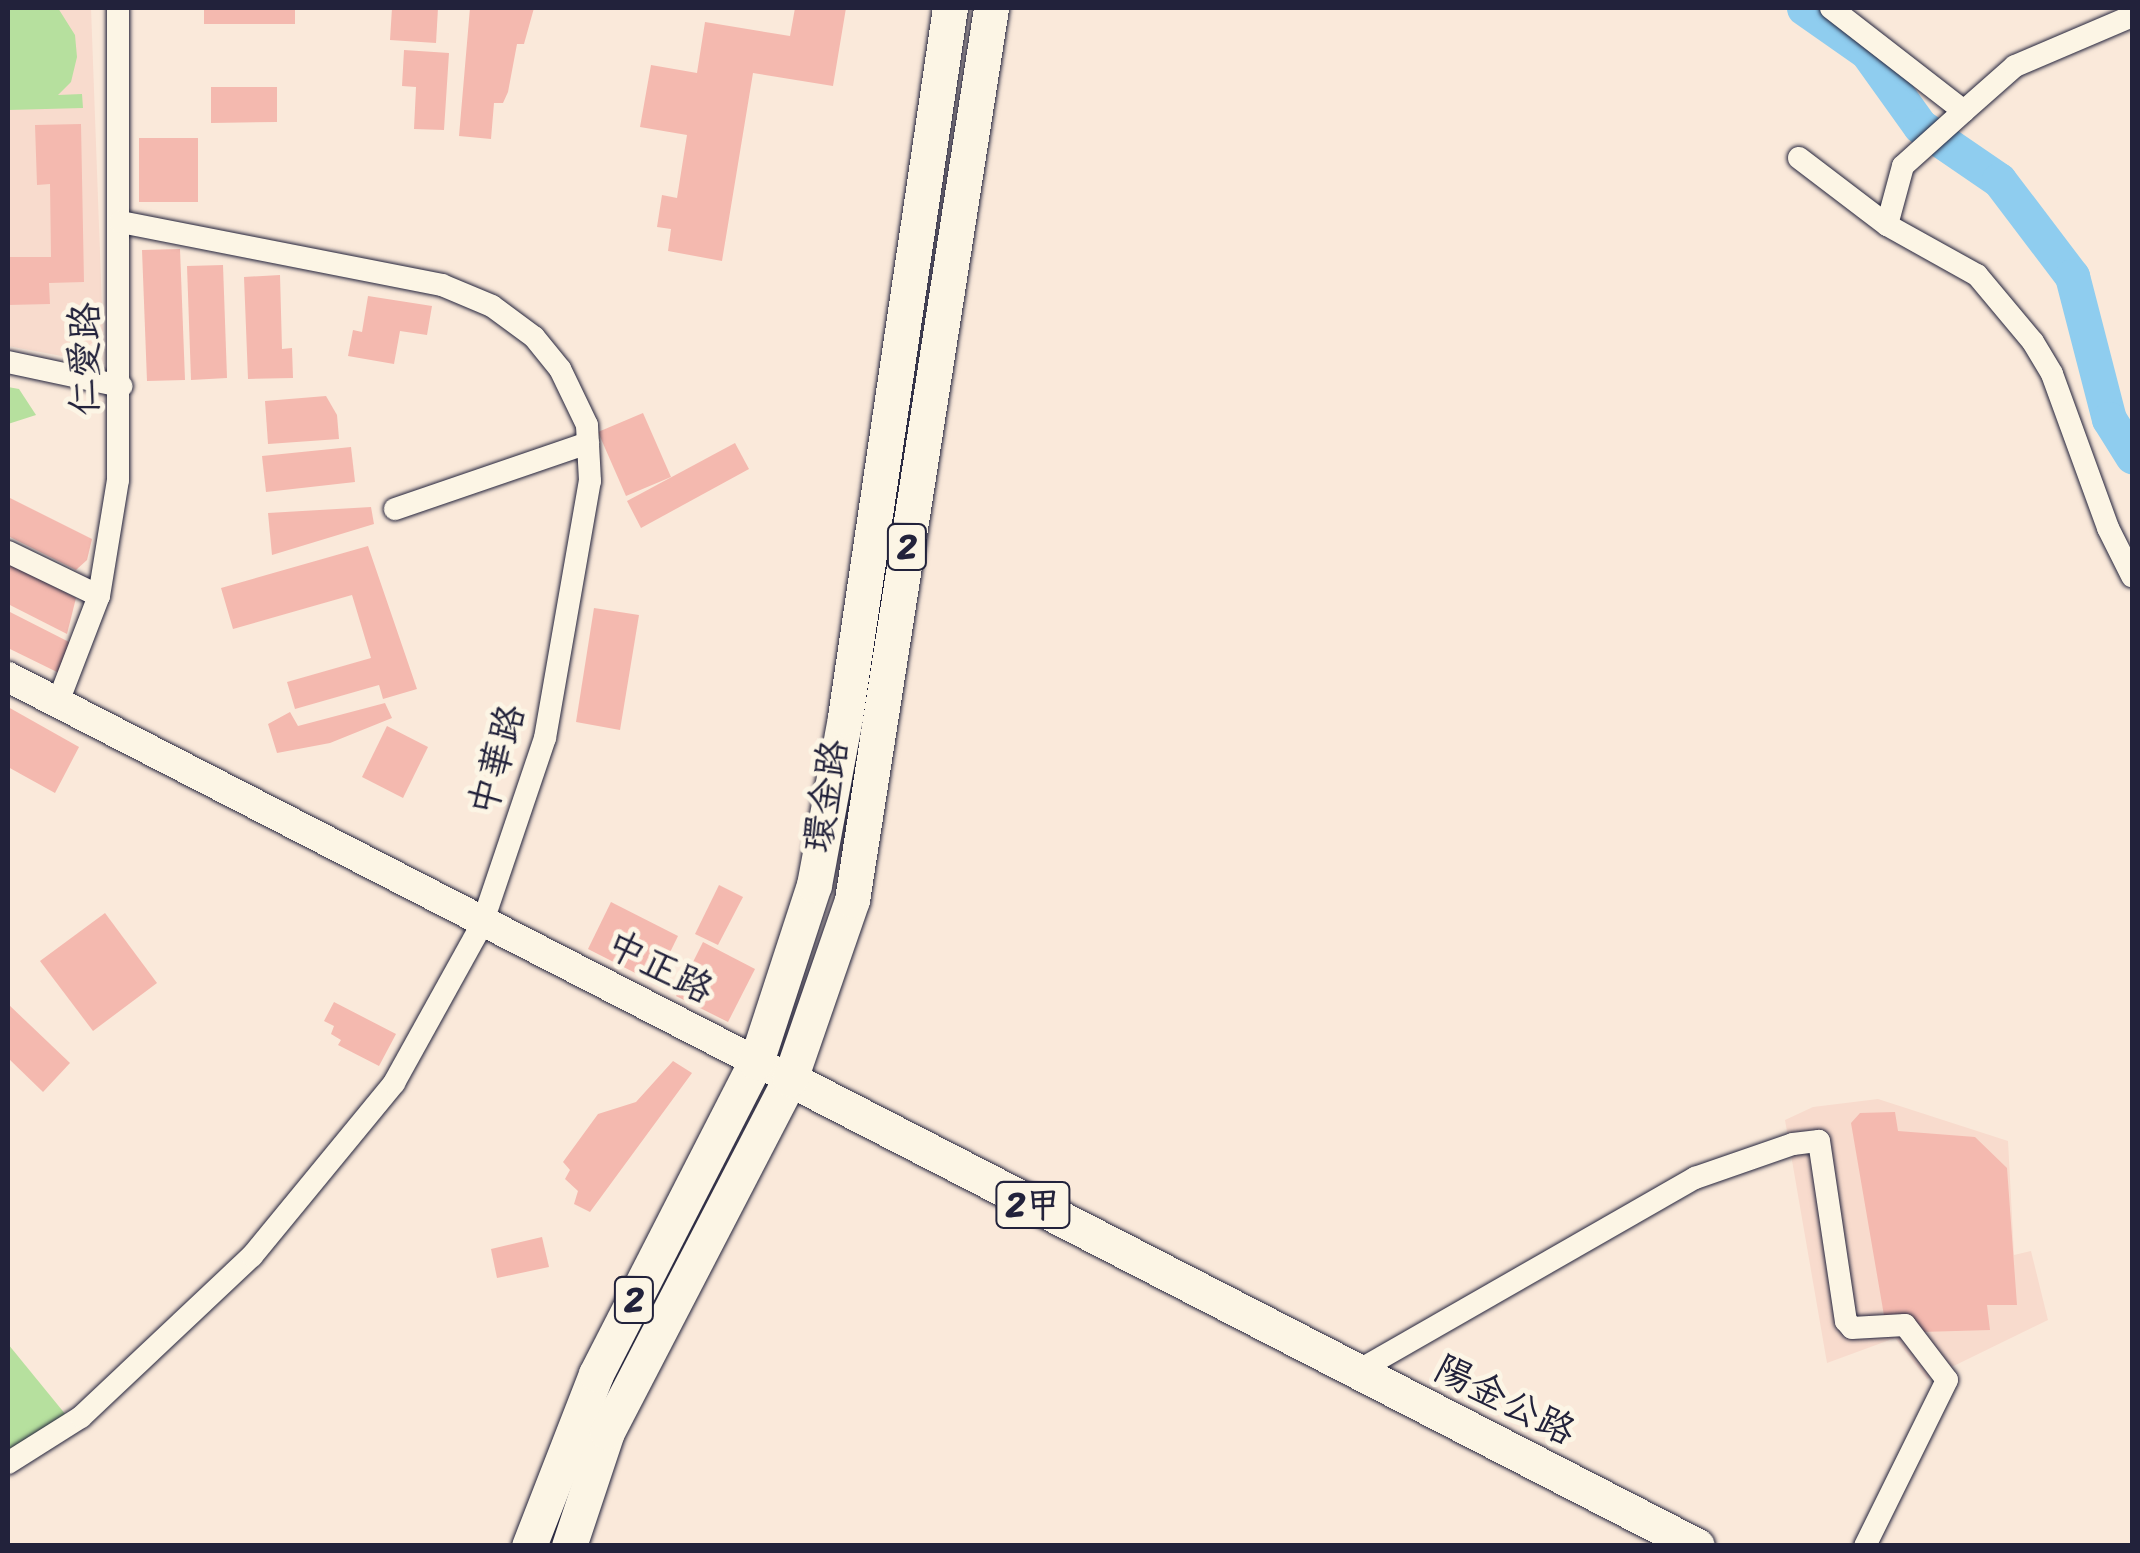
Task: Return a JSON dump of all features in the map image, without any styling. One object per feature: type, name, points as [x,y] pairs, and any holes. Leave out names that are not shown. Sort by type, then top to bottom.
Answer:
[{"type":"main road","name":"環金路","points":[[529,1546],[596,1374],[756,1062],[814,886],[845,717],[950,8]]},
{"type":"main road","name":"環金路","points":[[570,1546],[607,1432],[790,1080],[852,900],[990,8]]},
{"type":"main road","name":"中正路","points":[[790,1080],[1275,1330]]},
{"type":"main road","name":"陽金公路","points":[[1275,1330],[1696,1546]]},
{"type":"street","name":"仁愛路","points":[[58,702],[99,596],[118,480],[118,8]]},
{"type":"street","points":[[1831,8],[1964,111]]},
{"type":"street","points":[[1887,225],[1903,166],[2014,66],[2132,16]]},
{"type":"street","points":[[1799,158],[1887,225],[1976,276],[2033,342],[2132,576]]},
{"type":"street","name":"中華路","points":[[8,1463],[81,1417],[252,1256],[394,1082],[482,924],[545,738],[583,535],[587,424],[560,368],[534,337],[492,306],[442,284],[120,222]]},
{"type":"street","points":[[8,362],[121,386]]},
{"type":"street","points":[[395,510],[588,444]]},
{"type":"street","points":[[8,552],[99,596]]},
{"type":"street","name":"中正路","points":[[8,677],[790,1080]]},
{"type":"street","points":[[1356,1372],[1695,1178],[1793,1144],[1819,1141],[1846,1321],[1852,1328],[1906,1326],[1947,1380],[1865,1546]]},
{"type":"shaded area","points":[[8,8],[91,8],[103,335],[72,358],[8,346]]},
{"type":"shaded area","points":[[1878,1099],[2008,1141],[2014,1255],[2031,1251],[2048,1320],[1927,1379],[1895,1338],[1827,1363],[1785,1120],[1813,1107]]},
{"type":"green space","points":[[8,8],[58,8],[75,35],[77,57],[71,82],[58,95],[82,94],[83,108],[8,110]]},
{"type":"green space","points":[[8,387],[19,389],[36,415],[8,424]]},
{"type":"green space","points":[[8,1344],[66,1415],[8,1451]]},
{"type":"building","points":[[204,8],[295,8],[295,24],[204,24]]},
{"type":"building","points":[[392,8],[438,8],[436,43],[390,40]]},
{"type":"building","points":[[470,8],[534,8],[524,44],[517,44],[508,92],[503,103],[494,103],[491,139],[459,136]]},
{"type":"building","points":[[795,8],[846,8],[833,86],[753,73],[722,261],[668,251],[671,229],[657,227],[662,195],[677,198],[687,135],[640,127],[651,65],[697,73],[705,22],[790,36]]},
{"type":"building","points":[[404,50],[449,53],[444,130],[414,129],[416,87],[402,86]]},
{"type":"building","points":[[211,87],[277,87],[277,122],[211,123]]},
{"type":"building","points":[[81,124],[84,282],[49,283],[50,304],[8,305],[8,257],[51,257],[50,184],[37,185],[35,125]]},
{"type":"building","points":[[139,138],[198,138],[198,202],[139,202]]},
{"type":"building","points":[[180,249],[185,380],[147,381],[142,250]]},
{"type":"building","points":[[223,265],[227,378],[191,380],[187,266]]},
{"type":"building","points":[[280,275],[282,349],[292,348],[293,378],[248,379],[244,277]]},
{"type":"building","points":[[368,296],[432,306],[427,335],[400,331],[394,364],[348,356],[353,330],[362,332]]},
{"type":"building","points":[[326,396],[337,415],[339,439],[268,444],[265,401]]},
{"type":"building","points":[[643,413],[671,477],[626,496],[598,432]]},
{"type":"building","points":[[735,443],[749,469],[641,528],[627,501]]},
{"type":"building","points":[[351,447],[355,482],[266,492],[262,456]]},
{"type":"building","points":[[8,497],[92,539],[87,560],[76,570],[8,536]]},
{"type":"building","points":[[371,507],[374,524],[272,555],[268,513]]},
{"type":"building","points":[[368,546],[417,689],[383,699],[379,685],[295,709],[287,682],[371,658],[352,595],[233,629],[221,588]]},
{"type":"building","points":[[8,563],[76,598],[67,634],[8,604]]},
{"type":"building","points":[[594,608],[639,615],[620,730],[576,722]]},
{"type":"building","points":[[8,611],[73,644],[59,673],[8,648]]},
{"type":"building","points":[[385,703],[392,718],[330,743],[277,753],[268,724],[290,712],[298,726]]},
{"type":"building","points":[[8,707],[79,747],[55,793],[8,767]]},
{"type":"building","points":[[387,726],[428,747],[403,798],[362,777]]},
{"type":"building","points":[[719,885],[743,897],[718,945],[695,934]]},
{"type":"building","points":[[611,902],[678,936],[655,983],[588,949]]},
{"type":"building","points":[[105,913],[157,983],[93,1031],[40,961]]},
{"type":"building","points":[[703,942],[755,969],[728,1022],[676,996]]},
{"type":"building","points":[[334,1002],[396,1034],[379,1066],[338,1045],[341,1040],[331,1034],[334,1026],[324,1021]]},
{"type":"building","points":[[8,1004],[70,1063],[43,1092],[8,1058]]},
{"type":"building","points":[[673,1061],[692,1073],[590,1212],[574,1204],[578,1191],[565,1179],[570,1170],[563,1162],[598,1114],[636,1102]]},
{"type":"building","points":[[1895,1112],[1898,1131],[1975,1137],[2007,1168],[2017,1305],[1987,1305],[1990,1330],[1887,1333],[1851,1123],[1860,1113]]},
{"type":"building","points":[[542,1237],[549,1267],[497,1278],[491,1249]]},
{"type":"waterway","points":[[1804,8],[1867,52],[1920,126],[1999,180],[2072,276],[2109,419],[2132,456]]}]
